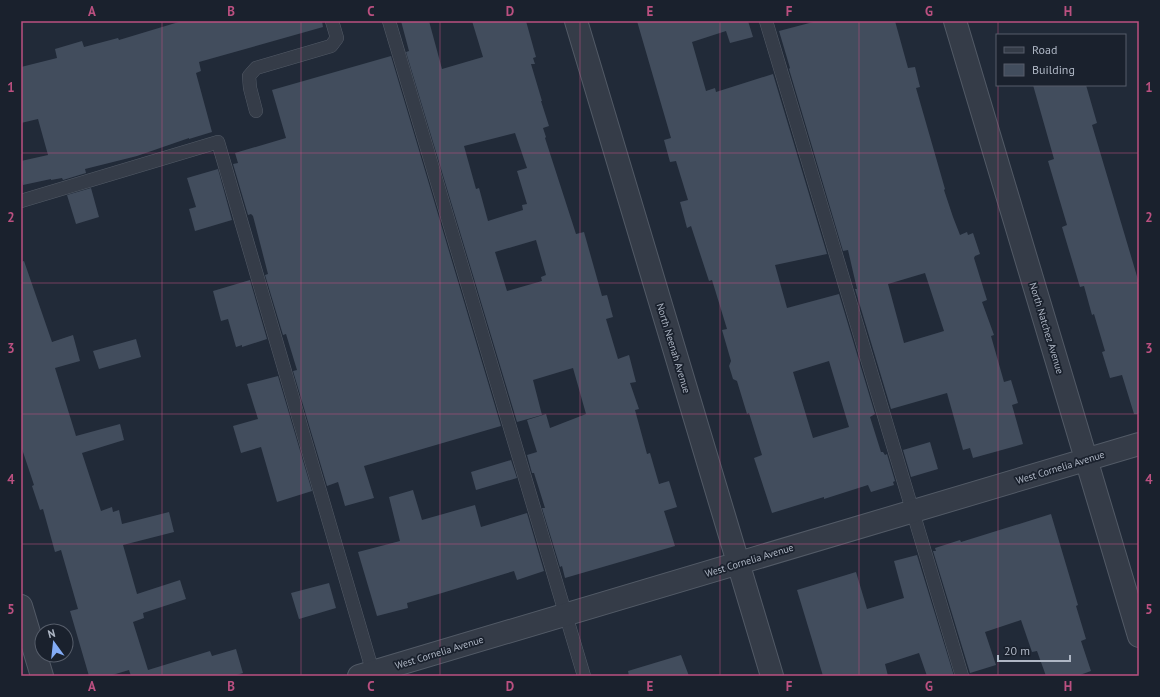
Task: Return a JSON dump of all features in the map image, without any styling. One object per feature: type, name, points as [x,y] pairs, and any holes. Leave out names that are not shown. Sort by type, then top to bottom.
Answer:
[{"type":"street","name":"North Neenah Avenue","points":[[576,21],[772,676]]},
{"type":"street","name":"North Natchez Avenue","points":[[955,21],[1139,636]]},
{"type":"street","name":"West Cornelia Avenue","points":[[369,675],[566,614],[1139,444]]},
{"type":"street","points":[[21,606],[42,676]]},
{"type":"lane","points":[[256,111],[250,88],[249,76],[256,68],[331,46],[337,38],[332,21]]},
{"type":"lane","points":[[389,21],[584,676]]},
{"type":"lane","points":[[766,21],[962,676]]},
{"type":"lane","points":[[21,201],[218,142],[369,675]]},
{"type":"building","points":[[182,21],[322,21],[323,27],[199,62],[201,71],[196,73],[212,132],[189,138],[137,156],[85,169],[86,173],[63,180],[62,178],[51,179],[23,185],[21,161],[48,155],[38,119],[21,123],[21,67],[57,58],[55,49],[82,41],[84,47],[118,38],[119,40]]},
{"type":"building","points":[[401,21],[429,21],[442,69],[483,57],[472,21],[526,21],[536,57],[533,58],[535,64],[531,64],[549,126],[543,128],[545,138],[576,234],[584,232],[602,296],[607,295],[613,317],[606,319],[618,359],[629,355],[636,382],[630,383],[639,409],[635,410],[647,454],[650,453],[659,484],[669,481],[677,507],[664,511],[675,546],[565,578],[562,566],[560,567],[542,508],[545,508],[527,455],[537,452],[527,420],[546,414],[550,428],[586,414],[573,368],[533,380],[542,415],[517,422],[406,52],[409,51]],"holes":[[[515,133],[527,168],[517,171],[527,204],[522,205],[523,210],[488,221],[479,188],[476,189],[464,146]],[[536,240],[546,275],[541,277],[542,281],[507,291],[495,252]]]},
{"type":"building","points":[[637,21],[748,21],[753,37],[730,43],[726,31],[692,42],[706,91],[715,88],[716,92],[773,74],[827,254],[775,265],[787,308],[839,294],[875,414],[870,417],[881,452],[885,455],[887,454],[895,481],[893,482],[894,485],[871,492],[868,485],[772,513],[754,458],[762,455],[749,413],[747,414],[737,381],[733,379],[729,366],[731,361],[722,330],[727,329],[712,280],[709,281],[691,226],[687,228],[680,202],[688,200],[676,161],[670,162],[664,140],[671,138]],"holes":[[[829,361],[849,427],[813,438],[793,372]]]},
{"type":"building","points":[[817,21],[895,21],[908,68],[915,67],[920,87],[916,88],[945,189],[944,190],[953,217],[960,235],[967,232],[968,235],[973,233],[980,254],[974,258],[987,300],[982,302],[994,335],[991,336],[1004,382],[1011,380],[1018,403],[1012,405],[1023,444],[973,458],[970,448],[963,450],[947,393],[891,409],[855,289],[857,289],[848,250],[843,251],[779,31]],"holes":[[[925,273],[944,331],[904,343],[888,284]]]},
{"type":"building","points":[[391,56],[501,426],[364,466],[374,498],[345,506],[338,482],[327,486],[293,371],[297,370],[286,334],[283,335],[265,275],[268,274],[253,216],[251,214],[248,215],[233,164],[238,163],[235,153],[286,138],[272,90]]},
{"type":"building","points":[[1033,86],[1086,86],[1097,123],[1092,125],[1139,283],[1139,414],[1134,414],[1122,375],[1110,378],[1102,352],[1105,351],[1094,314],[1092,315],[1084,286],[1080,287],[1062,227],[1067,225],[1048,161],[1054,159]]},
{"type":"building","points":[[218,169],[232,220],[195,231],[189,209],[196,207],[187,178]]},
{"type":"building","points":[[91,188],[99,217],[76,224],[67,195]]},
{"type":"building","points":[[24,261],[52,342],[73,335],[80,361],[55,368],[76,436],[120,424],[124,440],[82,453],[101,511],[112,507],[113,512],[119,510],[122,524],[169,512],[174,532],[123,545],[137,594],[180,580],[186,599],[143,613],[144,618],[133,622],[148,670],[210,651],[212,656],[236,649],[243,673],[233,676],[131,676],[129,670],[109,676],[89,676],[70,611],[78,609],[61,550],[55,552],[43,509],[40,510],[32,486],[34,485],[21,446],[21,262]]},
{"type":"building","points":[[250,280],[267,339],[242,347],[242,345],[236,347],[228,319],[221,321],[213,291]]},
{"type":"building","points":[[136,339],[141,357],[99,369],[93,351]]},
{"type":"building","points":[[278,376],[312,491],[277,502],[261,447],[241,453],[233,426],[258,419],[247,384]]},
{"type":"building","points":[[930,442],[938,469],[911,477],[903,450]]},
{"type":"building","points":[[511,460],[517,478],[476,490],[471,472]]},
{"type":"building","points":[[413,490],[422,520],[475,505],[481,527],[527,513],[544,571],[517,580],[514,571],[407,603],[408,608],[377,616],[358,552],[400,541],[389,497]]},
{"type":"building","points":[[1051,514],[1078,605],[1076,606],[1086,639],[1081,641],[1091,671],[1077,676],[1046,676],[1037,651],[1032,652],[1021,620],[985,632],[996,665],[970,673],[933,551],[936,551],[935,548],[960,540],[961,542]]},
{"type":"building","points":[[917,555],[954,676],[927,676],[919,653],[885,664],[888,676],[823,676],[797,590],[856,572],[867,609],[904,598],[894,561]]},
{"type":"building","points":[[329,583],[336,608],[299,619],[291,593]]},
{"type":"building","points":[[681,655],[689,676],[629,676],[628,671]]}]
